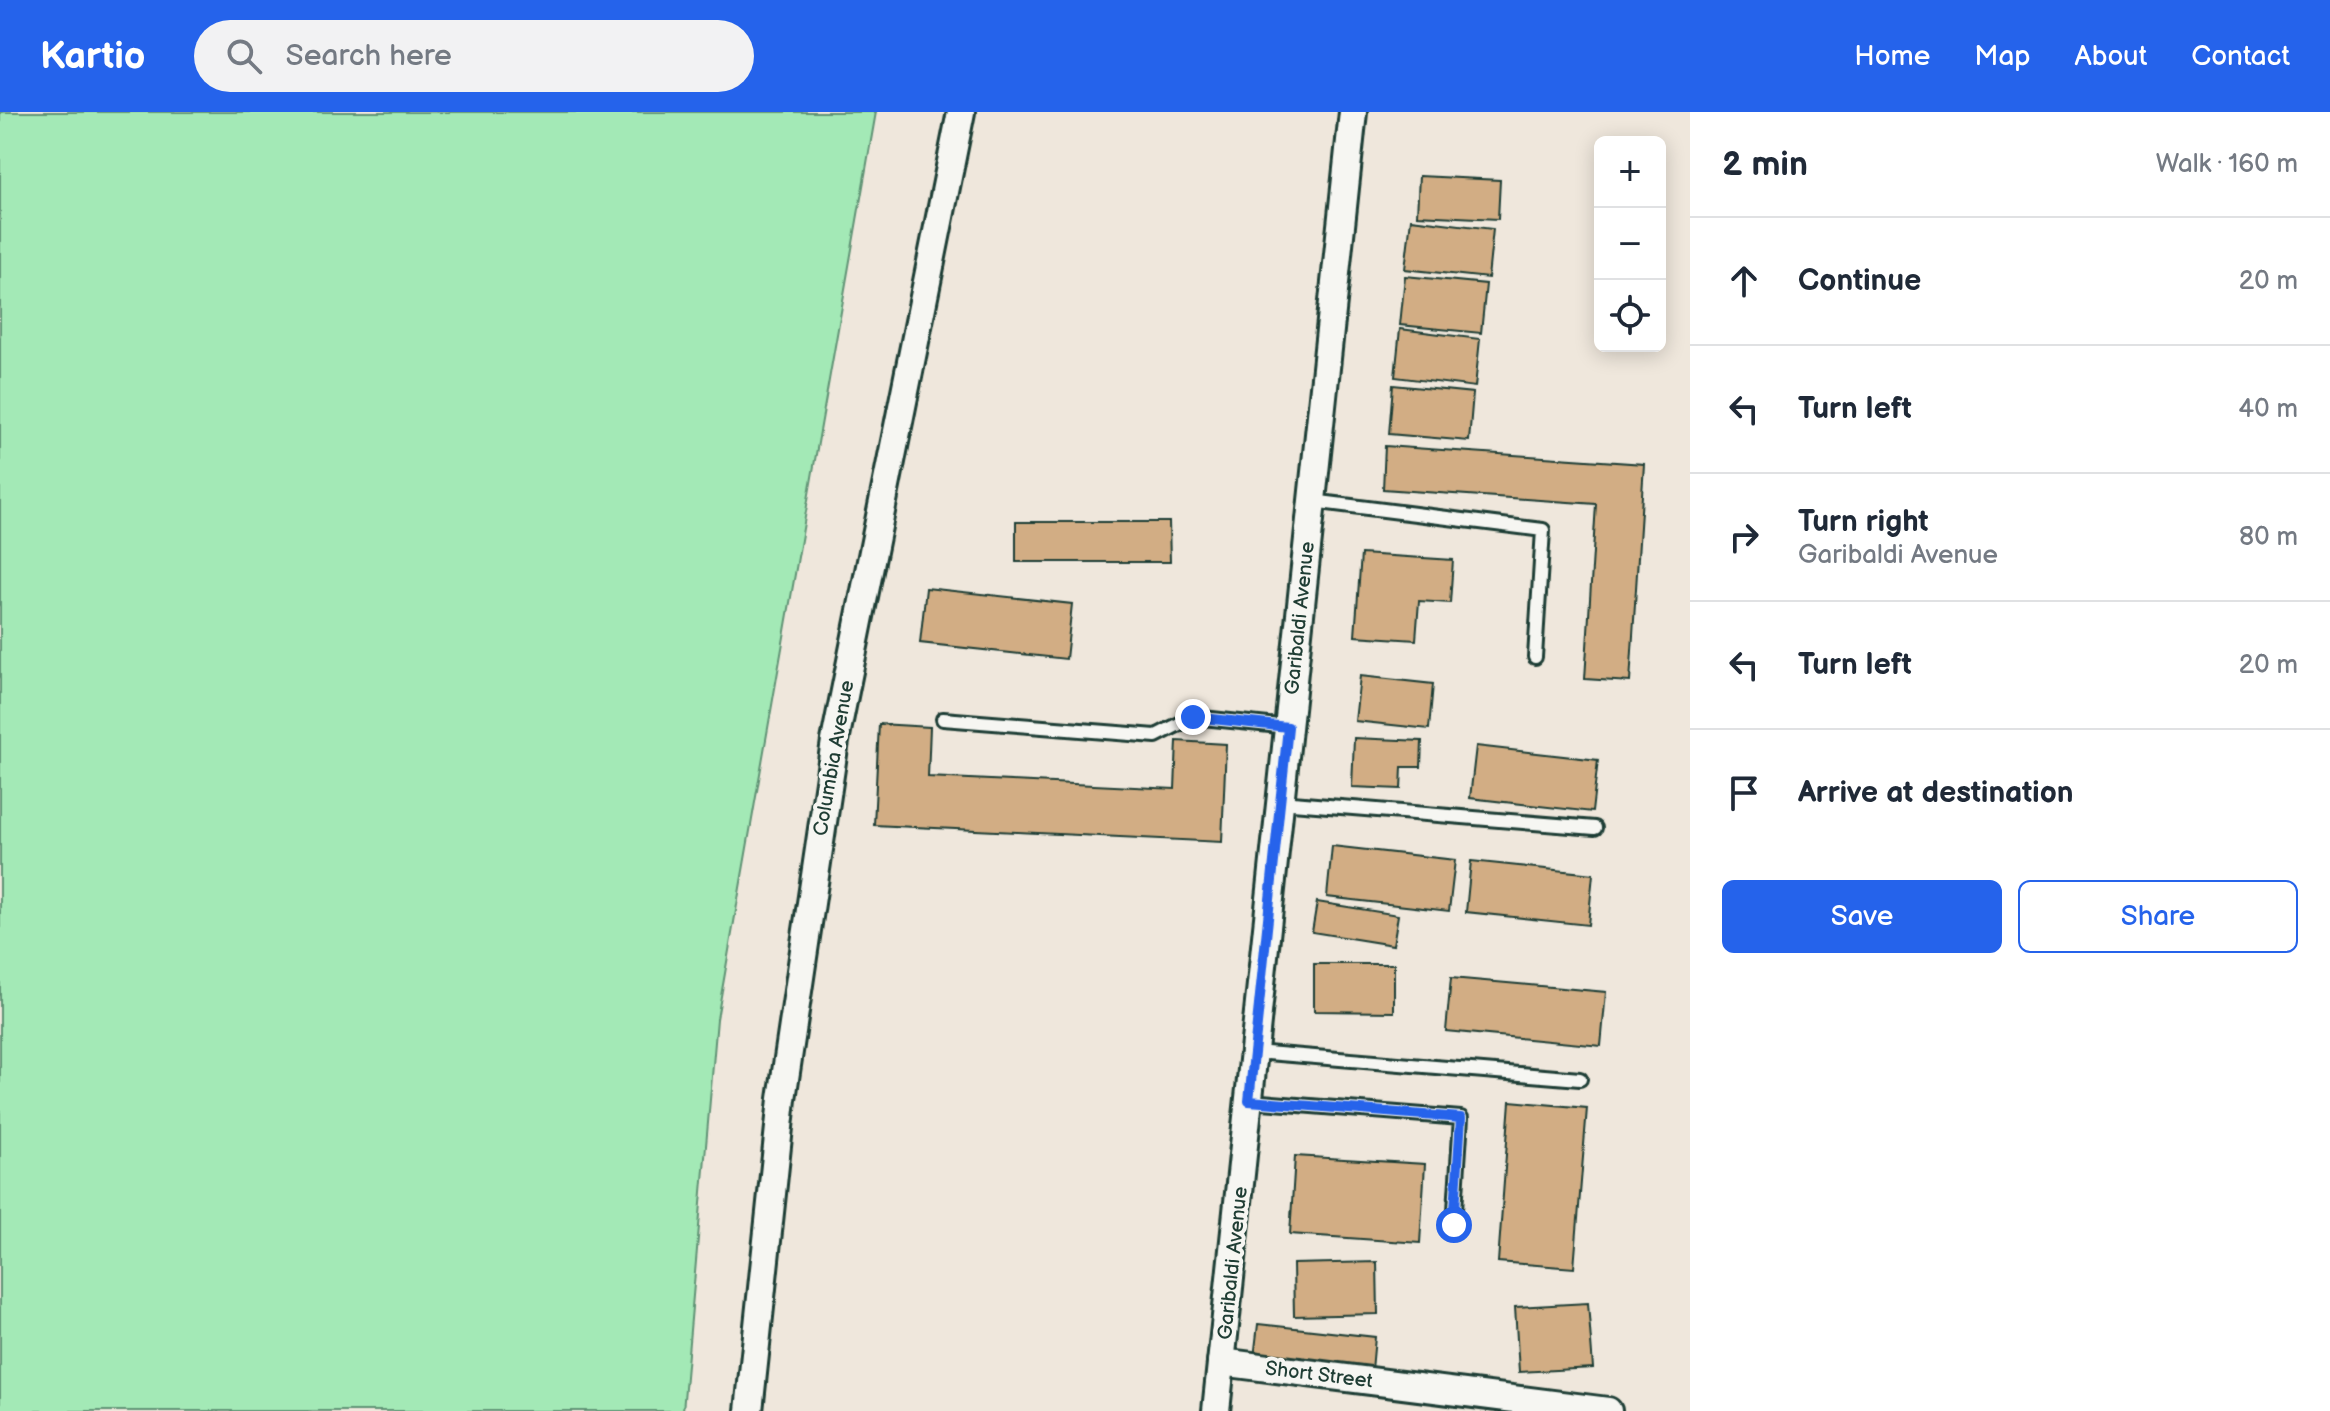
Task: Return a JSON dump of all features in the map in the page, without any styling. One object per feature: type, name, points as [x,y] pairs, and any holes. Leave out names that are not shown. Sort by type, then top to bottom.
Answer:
[{"type":"street","name":"Columbia Avenue","points":[[749,1411],[782,1099],[835,741],[961,112]]},
{"type":"street","name":"Garibaldi Avenue","points":[[1216,1411],[1353,112]]},
{"type":"street","name":"Short Street","points":[[1221,1362],[1608,1411]]},
{"type":"lane","points":[[1312,501],[1543,530],[1535,657]]},
{"type":"lane","points":[[943,719],[1156,736],[1193,717],[1288,727]]},
{"type":"lane","points":[[1280,802],[1595,828]]},
{"type":"lane","points":[[1254,1052],[1580,1079]]},
{"type":"lane","points":[[1249,1101],[1461,1118],[1454,1225]]},
{"type":"green space","points":[[0,112],[876,112],[717,1019],[683,1411],[0,1411]]},
{"type":"building","points":[[1419,176],[1500,180],[1498,219],[1417,215]]},
{"type":"building","points":[[1411,219],[1493,229],[1488,278],[1405,269]]},
{"type":"building","points":[[1405,276],[1486,284],[1481,333],[1400,325]]},
{"type":"building","points":[[1400,329],[1480,339],[1475,387],[1395,377]]},
{"type":"building","points":[[1393,385],[1473,393],[1469,441],[1389,434]]},
{"type":"building","points":[[1385,446],[1644,464],[1630,682],[1585,679],[1596,504],[1383,489]]},
{"type":"building","points":[[1016,522],[1169,522],[1170,562],[1016,562]]},
{"type":"building","points":[[1361,554],[1453,560],[1450,603],[1419,601],[1416,640],[1355,636]]},
{"type":"building","points":[[926,588],[1072,604],[1066,659],[920,643]]},
{"type":"building","points":[[1360,676],[1433,684],[1429,729],[1355,721]]},
{"type":"building","points":[[879,724],[930,727],[928,777],[1175,789],[1177,741],[1226,744],[1222,842],[874,825]]},
{"type":"building","points":[[1354,738],[1422,741],[1421,767],[1402,767],[1401,789],[1352,787]]},
{"type":"building","points":[[1476,746],[1598,760],[1592,812],[1470,798]]},
{"type":"building","points":[[1332,846],[1455,860],[1449,911],[1327,897]]},
{"type":"building","points":[[1471,861],[1593,874],[1588,925],[1466,912]]},
{"type":"building","points":[[1317,902],[1398,915],[1393,945],[1312,932]]},
{"type":"building","points":[[1314,964],[1394,964],[1394,1012],[1314,1011]]},
{"type":"building","points":[[1451,978],[1606,992],[1601,1046],[1446,1031]]},
{"type":"building","points":[[1510,1101],[1587,1108],[1574,1268],[1498,1262]]},
{"type":"building","points":[[1295,1156],[1425,1164],[1420,1243],[1290,1234]]},
{"type":"building","points":[[1377,1262],[1378,1314],[1294,1316],[1293,1264]]},
{"type":"building","points":[[1588,1303],[1593,1368],[1519,1372],[1515,1307]]},
{"type":"building","points":[[1258,1324],[1375,1337],[1372,1370],[1254,1358]]},
{"type":"route","points":[[1193,717],[1288,727],[1249,1101],[1461,1118],[1454,1225]]}]
